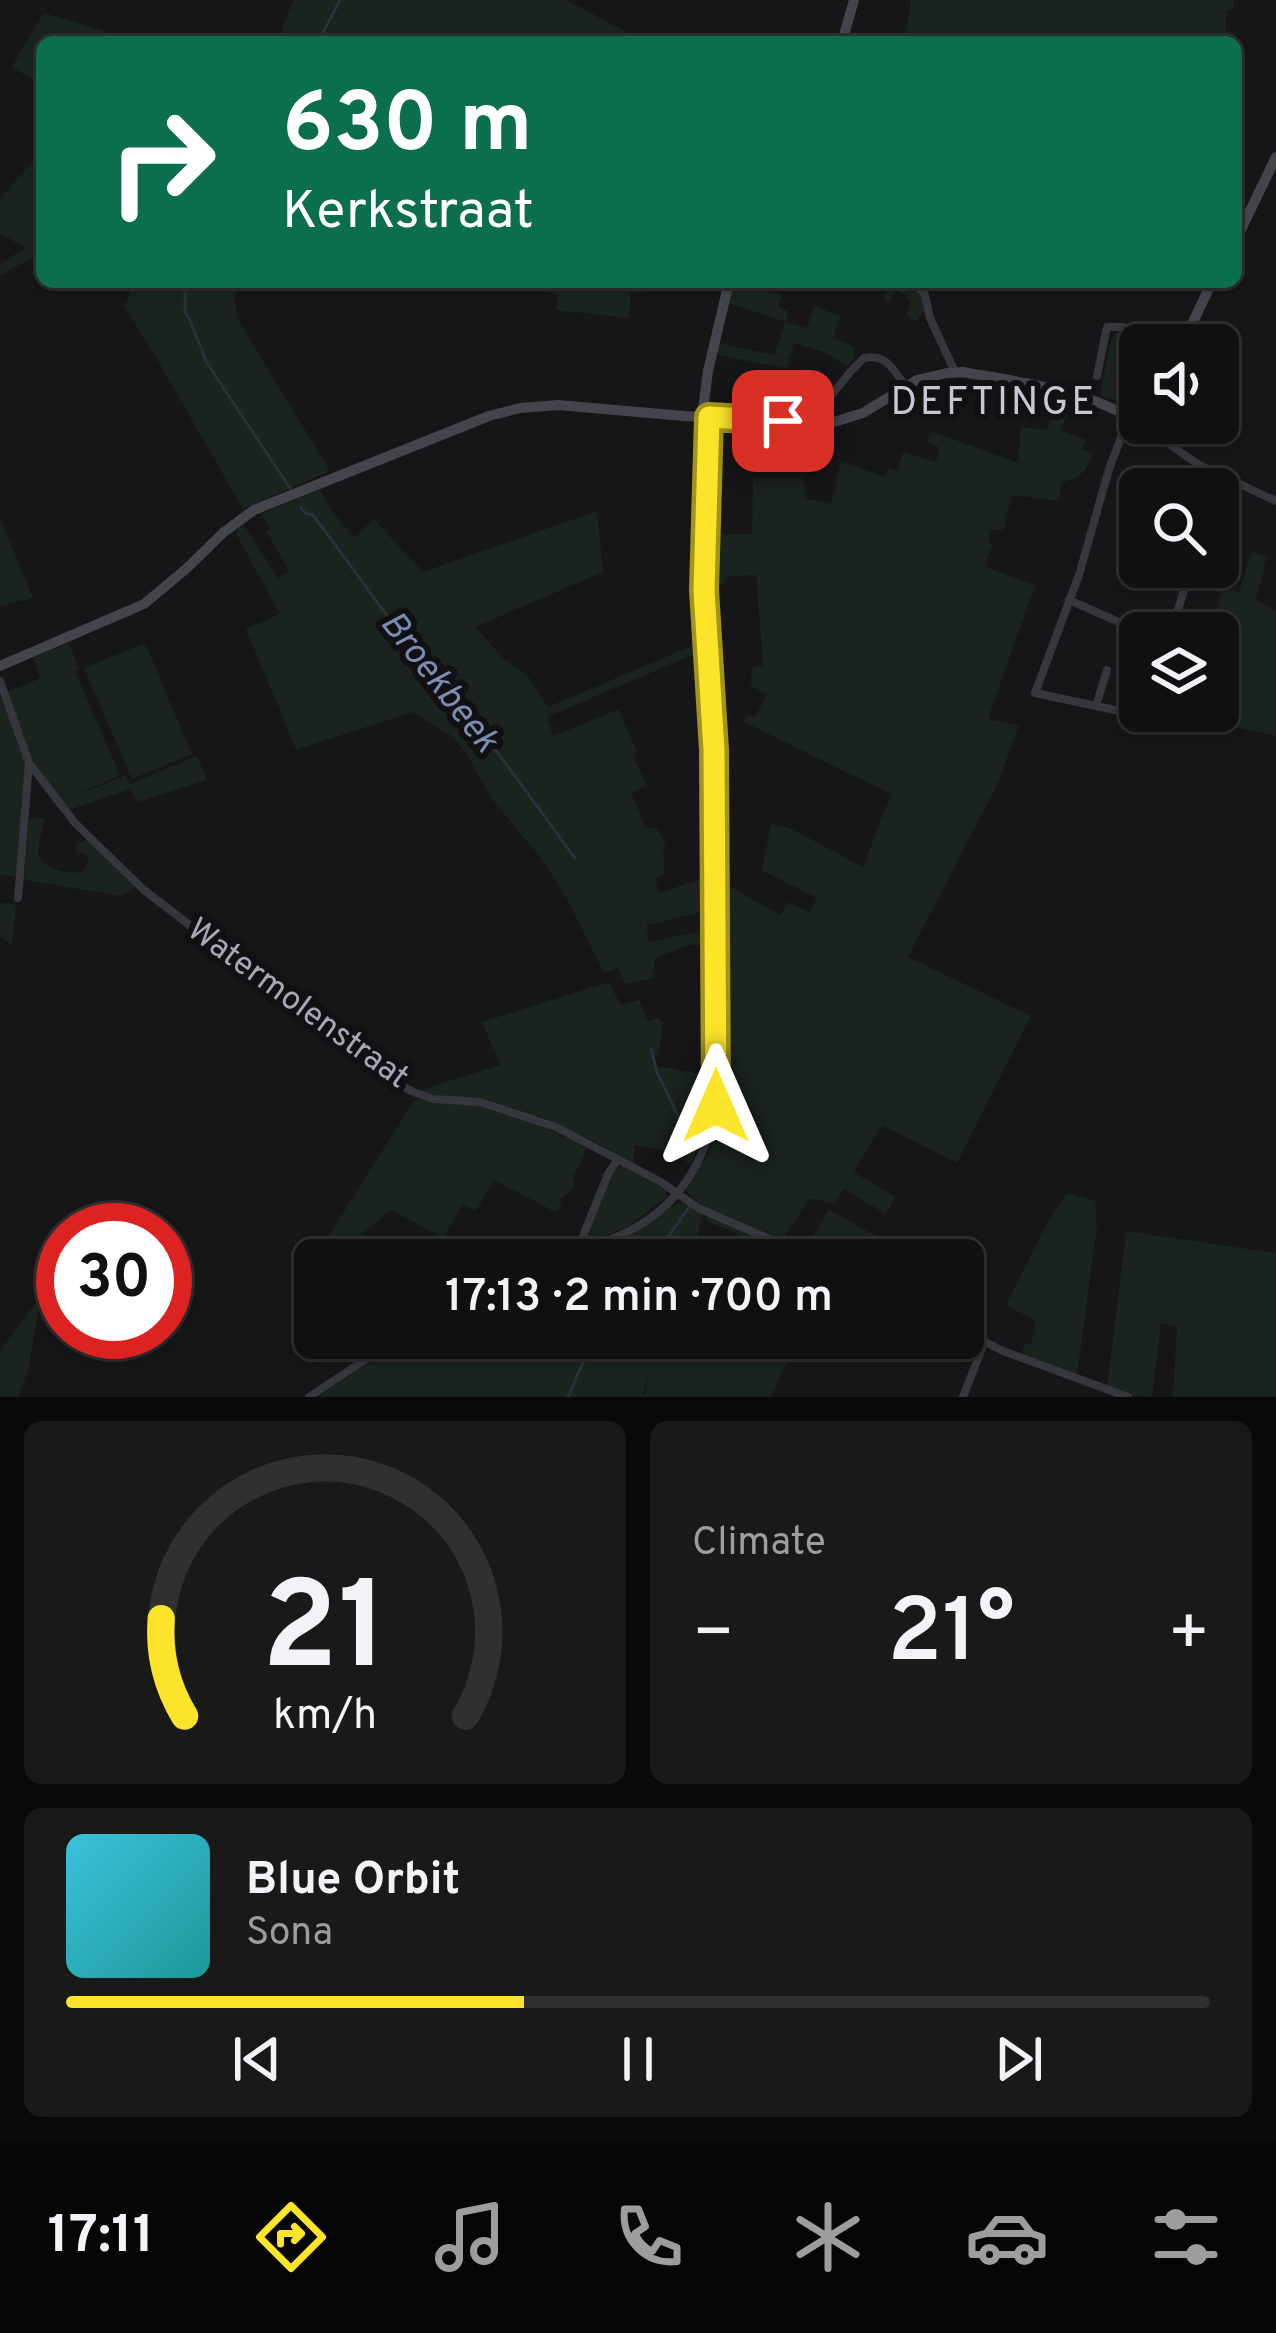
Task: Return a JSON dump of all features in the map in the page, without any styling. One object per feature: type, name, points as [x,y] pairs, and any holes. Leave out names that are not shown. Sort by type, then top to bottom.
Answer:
[{"type":"street","points":[[844,36],[854,0]]},
{"type":"street","points":[[1242,228],[1276,157]]},
{"type":"street","points":[[610,1239],[644,1222],[676,1192],[705,1148],[716,1106],[714,750],[704,590],[705,417],[708,371],[728,288]]},
{"type":"street","points":[[918,288],[924,292],[955,372]]},
{"type":"street","points":[[1189,324],[1209,288]]},
{"type":"street","points":[[1097,376],[1107,328],[1119,327]]},
{"type":"street","points":[[819,423],[818,412],[864,358],[886,360],[905,386]]},
{"type":"street","points":[[0,666],[144,604],[254,510],[489,416],[520,408],[558,405],[819,423],[856,416],[922,378],[955,372],[1080,396],[1119,412]]},
{"type":"street","points":[[1119,711],[1035,693],[1108,469],[1121,444]]},
{"type":"street","points":[[1173,444],[1205,468]]},
{"type":"street","points":[[1239,484],[1276,501]]},
{"type":"street","points":[[1069,600],[1119,622]]},
{"type":"street","points":[[1096,706],[1107,670]]},
{"type":"street","points":[[0,681],[29,763],[18,898]]},
{"type":"street","name":"Watermolenstraat","points":[[29,763],[76,823],[144,890],[335,1030],[392,1080],[433,1099],[480,1102],[556,1127],[676,1192]]},
{"type":"street","points":[[582,1239],[618,1160]]},
{"type":"street","points":[[676,1192],[706,1212],[769,1239]]},
{"type":"street","points":[[984,1343],[1128,1397]]},
{"type":"street","points":[[309,1397],[366,1359]]},
{"type":"street","points":[[963,1397],[978,1359]]},
{"type":"shaded area","points":[[293,0],[567,0],[633,36],[280,36]]},
{"type":"shaded area","points":[[911,0],[1234,0],[1233,11],[1227,10],[1225,30],[1235,36],[905,36]]},
{"type":"shaded area","points":[[43,13],[120,36],[36,36],[36,81],[12,67]]},
{"type":"shaded area","points":[[36,157],[36,255],[0,276],[0,264],[25,248],[0,233],[0,199]]},
{"type":"shaded area","points":[[132,288],[236,288],[239,321],[330,471],[243,509],[124,307]]},
{"type":"shaded area","points":[[525,288],[643,288],[643,292],[631,292],[629,318],[556,310],[558,295]]},
{"type":"shaded area","points":[[732,288],[751,288],[782,295],[778,307],[788,311],[787,322],[807,328],[814,306],[840,316],[834,338],[854,347],[854,358],[847,366],[824,352],[794,343],[787,369],[716,354],[719,343],[775,355],[785,322],[729,303]]},
{"type":"shaded area","points":[[887,288],[915,288],[922,293],[924,309],[916,322],[906,315],[911,303],[905,294],[896,291],[889,302],[884,300]]},
{"type":"shaded area","points":[[1116,333],[1119,402],[1102,396],[1101,389]]},
{"type":"shaded area","points":[[1057,398],[1072,401],[1061,431],[1086,440],[1082,449],[1093,454],[1082,473],[1062,482],[1058,501],[1012,495],[1003,531],[991,529],[985,567],[1035,585],[988,719],[1019,726],[997,785],[908,957],[1031,1016],[957,1163],[882,1125],[854,1172],[895,1197],[886,1214],[844,1189],[834,1204],[810,1198],[783,1239],[716,1213],[686,1190],[710,1150],[719,1118],[720,881],[780,915],[789,902],[810,913],[817,898],[762,870],[771,824],[790,828],[863,867],[891,794],[744,722],[747,715],[755,717],[767,695],[750,685],[753,667],[763,665],[756,575],[730,576],[722,585],[708,586],[711,534],[752,534],[753,478],[803,478],[807,499],[831,504],[841,461],[885,477],[888,468],[897,471],[903,452],[936,462],[940,448],[927,443],[931,431],[1018,463],[1021,427],[1047,430]]},
{"type":"shaded area","points":[[320,489],[354,537],[374,519],[423,572],[597,511],[603,572],[475,627],[503,658],[527,675],[548,707],[701,642],[702,651],[547,717],[553,736],[619,709],[647,786],[632,793],[645,828],[656,827],[666,844],[665,873],[655,879],[659,893],[710,876],[710,910],[647,925],[648,942],[711,931],[711,946],[689,945],[655,958],[653,978],[624,984],[618,968],[604,973],[546,865],[492,799],[466,753],[450,735],[412,712],[296,750],[246,629],[280,614],[235,532],[244,525],[278,578],[289,571],[261,514]]},
{"type":"shaded area","points":[[0,517],[33,598],[0,606]]},
{"type":"shaded area","points":[[1251,551],[1267,556],[1256,600],[1276,611],[1276,736],[1239,728],[1239,612],[1216,612],[1221,588],[1239,593]]},
{"type":"shaded area","points":[[69,643],[79,669],[75,671],[120,775],[66,800],[126,775],[130,784],[197,756],[207,780],[137,802],[131,789],[69,810],[32,760],[7,692],[41,678],[33,658]]},
{"type":"shaded area","points":[[145,643],[192,754],[132,779],[84,668]]},
{"type":"shaded area","points":[[0,691],[26,764],[18,877],[0,875]]},
{"type":"shaded area","points":[[44,818],[38,853],[45,864],[64,872],[83,872],[89,860],[75,848],[87,840],[135,885],[132,890],[120,896],[24,880],[29,819]]},
{"type":"shaded area","points":[[0,902],[16,905],[12,945],[0,936]]},
{"type":"shaded area","points":[[609,982],[621,1005],[640,1000],[647,1021],[658,1018],[663,1023],[658,1055],[653,1057],[656,1066],[702,1074],[700,1089],[711,1091],[705,1129],[690,1165],[670,1152],[634,1145],[634,1165],[537,1115],[534,1123],[588,1147],[573,1177],[574,1188],[560,1199],[562,1206],[555,1212],[494,1180],[476,1211],[463,1205],[443,1238],[391,1210],[356,1239],[327,1238],[415,1099],[420,1100],[421,1090],[500,1065],[482,1022]]},
{"type":"shaded area","points":[[623,1166],[666,1190],[666,1197],[631,1225],[589,1239],[586,1235],[615,1168]]},
{"type":"shaded area","points":[[1067,1193],[1095,1201],[1097,1227],[1077,1375],[1021,1354],[1025,1344],[1031,1344],[1036,1321],[1006,1305]]},
{"type":"shaded area","points":[[676,1204],[703,1215],[696,1239],[620,1239],[630,1235]]},
{"type":"shaded area","points":[[829,1210],[882,1239],[810,1239]]},
{"type":"shaded area","points":[[709,1216],[762,1239],[744,1239],[707,1221]]},
{"type":"shaded area","points":[[1126,1231],[1276,1253],[1276,1397],[1173,1397],[1177,1326],[1161,1324],[1152,1397],[1107,1387]]},
{"type":"shaded area","points":[[36,1303],[28,1370],[18,1397],[0,1397],[0,1350]]},
{"type":"shaded area","points":[[375,1359],[788,1359],[771,1397],[644,1397],[650,1364],[642,1397],[318,1397]]},
{"type":"waterway","name":"Broekbeek","points":[[321,36],[340,0]]},
{"type":"waterway","name":"Broekbeek","points":[[185,288],[185,313],[190,320]]},
{"type":"waterway","name":"Broekbeek","points":[[191,323],[207,363],[290,488]]},
{"type":"waterway","name":"Broekbeek","points":[[301,508],[313,515],[575,858]]},
{"type":"waterway","name":"Broekbeek","points":[[651,1049],[681,1122]]},
{"type":"waterway","name":"Broekbeek","points":[[684,1130],[694,1149]]},
{"type":"waterway","name":"Broekbeek","points":[[667,1239],[689,1207]]},
{"type":"waterway","name":"Broekbeek","points":[[568,1397],[585,1359]]},
{"type":"district","name":"DEFTINGE","points":[[994,404]]},
{"type":"route","points":[[716,1106],[714,750],[704,606],[709,417],[783,421]]}]
